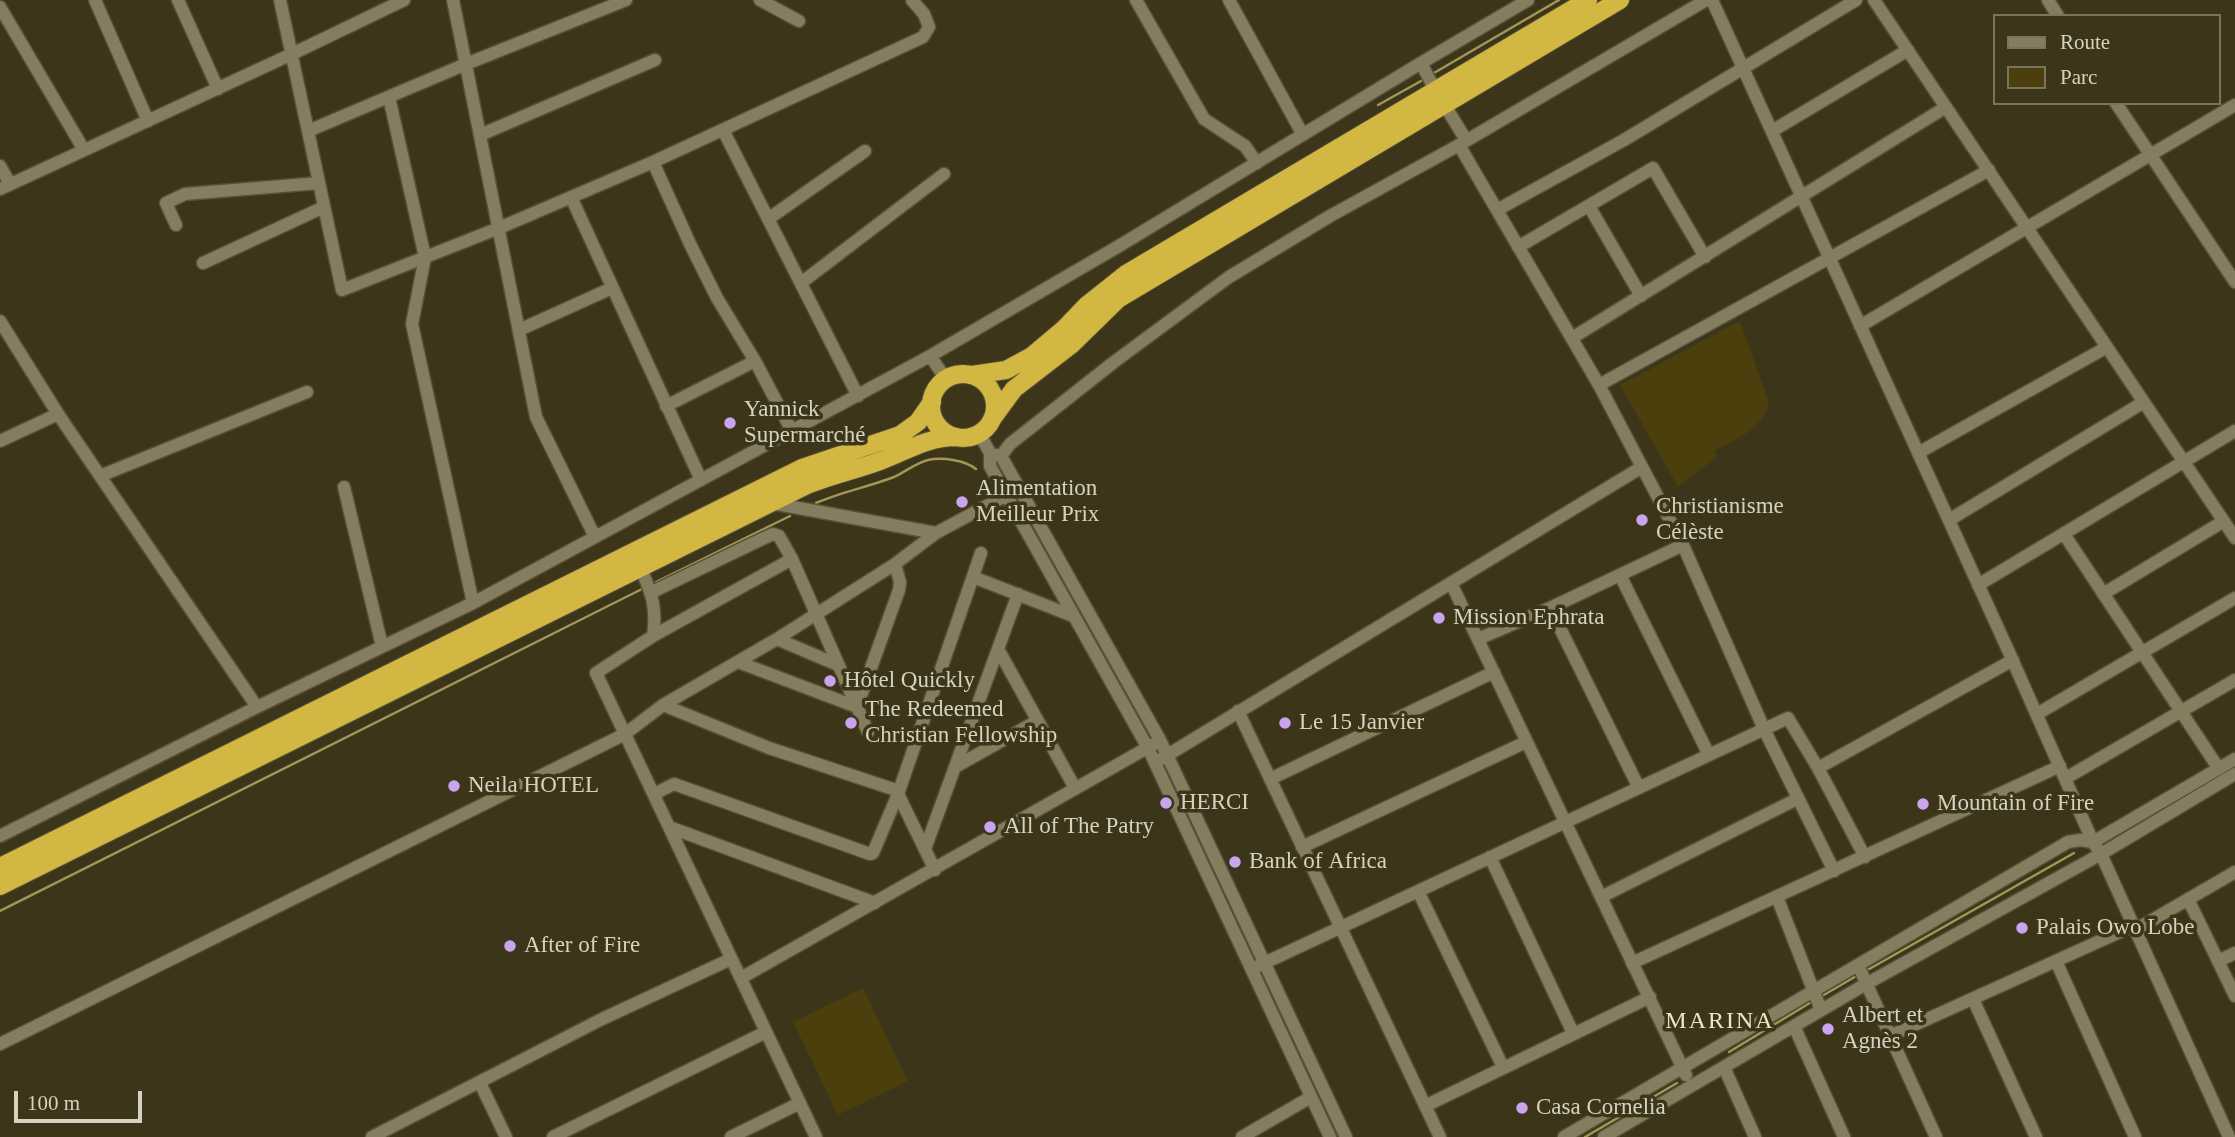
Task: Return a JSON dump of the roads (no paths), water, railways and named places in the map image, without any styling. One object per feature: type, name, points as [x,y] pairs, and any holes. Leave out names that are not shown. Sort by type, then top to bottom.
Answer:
[{"type":"highway","points":[[0,886],[807,485],[884,459],[920,442],[941,437],[967,437],[979,433],[987,427],[1014,388],[1071,345],[1118,299],[1440,97],[1588,0]]},
{"type":"highway","points":[[0,867],[802,468],[900,435],[918,422],[932,402],[936,389],[946,379],[958,374],[972,375],[1006,370],[1032,356],[1087,305],[1126,274],[1440,97],[1620,0]]},
{"type":"highway","points":[[972,375],[985,383],[993,394],[995,407],[992,419]]},
{"type":"highway","points":[[932,402],[937,424],[945,432],[957,437]]},
{"type":"street","points":[[95,0],[148,121]]},
{"type":"street","points":[[178,0],[218,89]]},
{"type":"street","points":[[280,0],[342,290],[499,228],[653,162],[923,37],[929,27],[927,20],[912,0]]},
{"type":"street","points":[[0,166],[5,187],[404,0]]},
{"type":"street","points":[[453,0],[536,417],[595,537]]},
{"type":"street","points":[[308,131],[626,0]]},
{"type":"street","points":[[760,0],[799,21]]},
{"type":"street","points":[[1136,0],[1203,119],[1245,146],[1257,163]]},
{"type":"street","points":[[0,836],[470,604],[858,396],[1257,163],[1528,0]]},
{"type":"street","points":[[1330,1137],[1148,748],[990,466],[995,455],[1229,277],[1706,0]]},
{"type":"street","points":[[1712,0],[2013,660],[2093,842],[2101,854],[2230,1137]]},
{"type":"street","points":[[1497,210],[1624,140],[1856,0]]},
{"type":"street","points":[[1874,0],[2235,538]]},
{"type":"street","points":[[1234,2],[1303,135]]},
{"type":"street","points":[[0,7],[84,150]]},
{"type":"street","points":[[1772,131],[1908,50]]},
{"type":"street","points":[[480,135],[655,60]]},
{"type":"street","points":[[1420,63],[1497,210],[1600,385],[1683,545],[1764,729],[1834,871]]},
{"type":"street","points":[[389,97],[425,257],[412,324],[470,604],[480,628]]},
{"type":"street","points":[[2117,105],[2235,282]]},
{"type":"street","points":[[1860,326],[2235,105]]},
{"type":"street","points":[[1572,338],[1946,107]]},
{"type":"street","points":[[723,130],[858,396]]},
{"type":"street","points":[[768,219],[865,151]]},
{"type":"street","points":[[653,162],[717,298],[755,361],[792,431]]},
{"type":"street","points":[[1518,247],[1654,168],[1705,257]]},
{"type":"street","points":[[1600,385],[1989,170]]},
{"type":"street","points":[[801,283],[944,174]]},
{"type":"street","points":[[176,225],[166,204],[185,194],[319,183]]},
{"type":"street","points":[[571,197],[701,480]]},
{"type":"street","points":[[1589,206],[1641,296]]},
{"type":"street","points":[[202,263],[324,207]]},
{"type":"street","points":[[519,330],[612,288]]},
{"type":"street","points":[[0,321],[58,414],[257,707]]},
{"type":"street","points":[[1918,453],[2107,347]]},
{"type":"street","points":[[930,356],[946,379]]},
{"type":"street","points":[[666,406],[755,361]]},
{"type":"street","points":[[100,476],[307,392]]},
{"type":"street","points":[[1949,520],[2144,402]]},
{"type":"street","points":[[0,441],[58,414]]},
{"type":"street","points":[[1978,584],[2235,431]]},
{"type":"street","points":[[979,433],[1018,489],[1160,740],[1346,1137]]},
{"type":"street","points":[[1155,763],[1642,467]]},
{"type":"street","points":[[344,487],[382,646]]},
{"type":"street","points":[[0,1044],[625,734],[663,705],[777,639],[895,564],[936,533],[1018,489]]},
{"type":"street","points":[[770,503],[936,533]]},
{"type":"street","points":[[2103,594],[2224,521]]},
{"type":"street","points":[[652,592],[773,534],[779,536],[792,559],[868,732]]},
{"type":"street","points":[[2064,534],[2220,769]]},
{"type":"street","points":[[1478,639],[1683,545]]},
{"type":"street","points":[[654,794],[674,784],[870,853],[876,849],[898,794],[981,553]]},
{"type":"street","points":[[792,559],[653,636],[596,673],[816,1137]]},
{"type":"street","points":[[857,707],[900,590],[895,564]]},
{"type":"street","points":[[640,568],[652,592],[656,616],[653,636]]},
{"type":"street","points":[[1620,575],[1709,755]]},
{"type":"street","points":[[973,577],[1073,616]]},
{"type":"street","points":[[1451,583],[1692,1086]]},
{"type":"street","points":[[925,849],[1017,594]]},
{"type":"street","points":[[2037,714],[2235,598]]},
{"type":"street","points":[[1550,608],[1639,788]]},
{"type":"street","points":[[777,639],[838,665]]},
{"type":"street","points":[[998,649],[1075,788]]},
{"type":"street","points":[[1818,768],[2013,660]]},
{"type":"street","points":[[738,662],[857,707]]},
{"type":"street","points":[[1270,779],[1493,672]]},
{"type":"street","points":[[2066,778],[2235,680]]},
{"type":"street","points":[[663,705],[769,748],[896,790],[935,870]]},
{"type":"street","points":[[1238,711],[1440,1137]]},
{"type":"street","points":[[1251,969],[1788,718],[1865,857]]},
{"type":"street","points":[[955,767],[1037,721]]},
{"type":"street","points":[[741,978],[1160,740]]},
{"type":"street","points":[[1302,847],[1526,742]]},
{"type":"street","points":[[1564,1137],[2068,842],[2093,842],[2235,759]]},
{"type":"street","points":[[1632,963],[2060,765]]},
{"type":"street","points":[[1604,1137],[1866,984],[2101,854],[2235,774]]},
{"type":"street","points":[[1601,897],[1797,799]]},
{"type":"street","points":[[669,827],[875,903]]},
{"type":"street","points":[[1490,857],[1573,1033]]},
{"type":"street","points":[[1890,1036],[2134,928],[2235,872]]},
{"type":"street","points":[[1418,891],[1503,1067]]},
{"type":"street","points":[[1777,897],[1821,1010]]},
{"type":"street","points":[[2188,899],[2235,996]]},
{"type":"street","points":[[2218,961],[2235,953]]},
{"type":"street","points":[[372,1137],[601,1019],[732,959]]},
{"type":"street","points":[[2056,961],[2135,1137]]},
{"type":"street","points":[[1858,965],[1936,1137]]},
{"type":"street","points":[[1425,1106],[1650,997]]},
{"type":"street","points":[[1973,999],[2036,1137]]},
{"type":"street","points":[[1794,1026],[1844,1137]]},
{"type":"street","points":[[554,1137],[766,1032]]},
{"type":"street","points":[[1724,1067],[1755,1137]]},
{"type":"street","points":[[480,1083],[506,1137]]},
{"type":"street","points":[[1242,1137],[1311,1097]]},
{"type":"street","points":[[731,1137],[800,1103]]},
{"type":"street","points":[[2222,1120],[2235,1114]]},
{"type":"waterway","points":[[1434,73],[1559,0]]},
{"type":"waterway","points":[[1378,105],[1421,81]]},
{"type":"waterway","points":[[816,503],[894,477],[928,460],[953,460],[976,469]]},
{"type":"waterway","points":[[656,582],[790,516]]},
{"type":"waterway","points":[[0,911],[644,588]]},
{"type":"waterway","points":[[1864,972],[2074,853]]},
{"type":"waterway","points":[[1822,996],[1858,975]]},
{"type":"waterway","points":[[1729,1052],[1813,1001]]},
{"type":"waterway","points":[[1585,1137],[1677,1083]]},
{"type":"place","name":"Yannick Supermarché","points":[[730,423]]},
{"type":"place","name":"Alimentation Meilleur Prix","points":[[962,502]]},
{"type":"place","name":"Christianisme Célèste","points":[[1642,520]]},
{"type":"place","name":"Mission Ephrata","points":[[1439,618]]},
{"type":"place","name":"Hôtel Quickly","points":[[830,681]]},
{"type":"place","name":"The Redeemed Christian Fellowship","points":[[851,723]]},
{"type":"place","name":"Le 15 Janvier","points":[[1285,723]]},
{"type":"place","name":"Neila HOTEL","points":[[454,786]]},
{"type":"place","name":"HERCI","points":[[1166,803]]},
{"type":"place","name":"Mountain of Fire","points":[[1923,804]]},
{"type":"place","name":"All of The Patry","points":[[990,827]]},
{"type":"place","name":"Bank of Africa","points":[[1235,862]]},
{"type":"place","name":"Palais Owo Lobe","points":[[2022,928]]},
{"type":"place","name":"After of Fire","points":[[510,946]]},
{"type":"place","name":"Albert et Agnès 2","points":[[1828,1029]]},
{"type":"place","name":"Casa Cornelia","points":[[1522,1108]]},
{"type":"district","name":"MARINA","points":[[1720,1022]]}]
